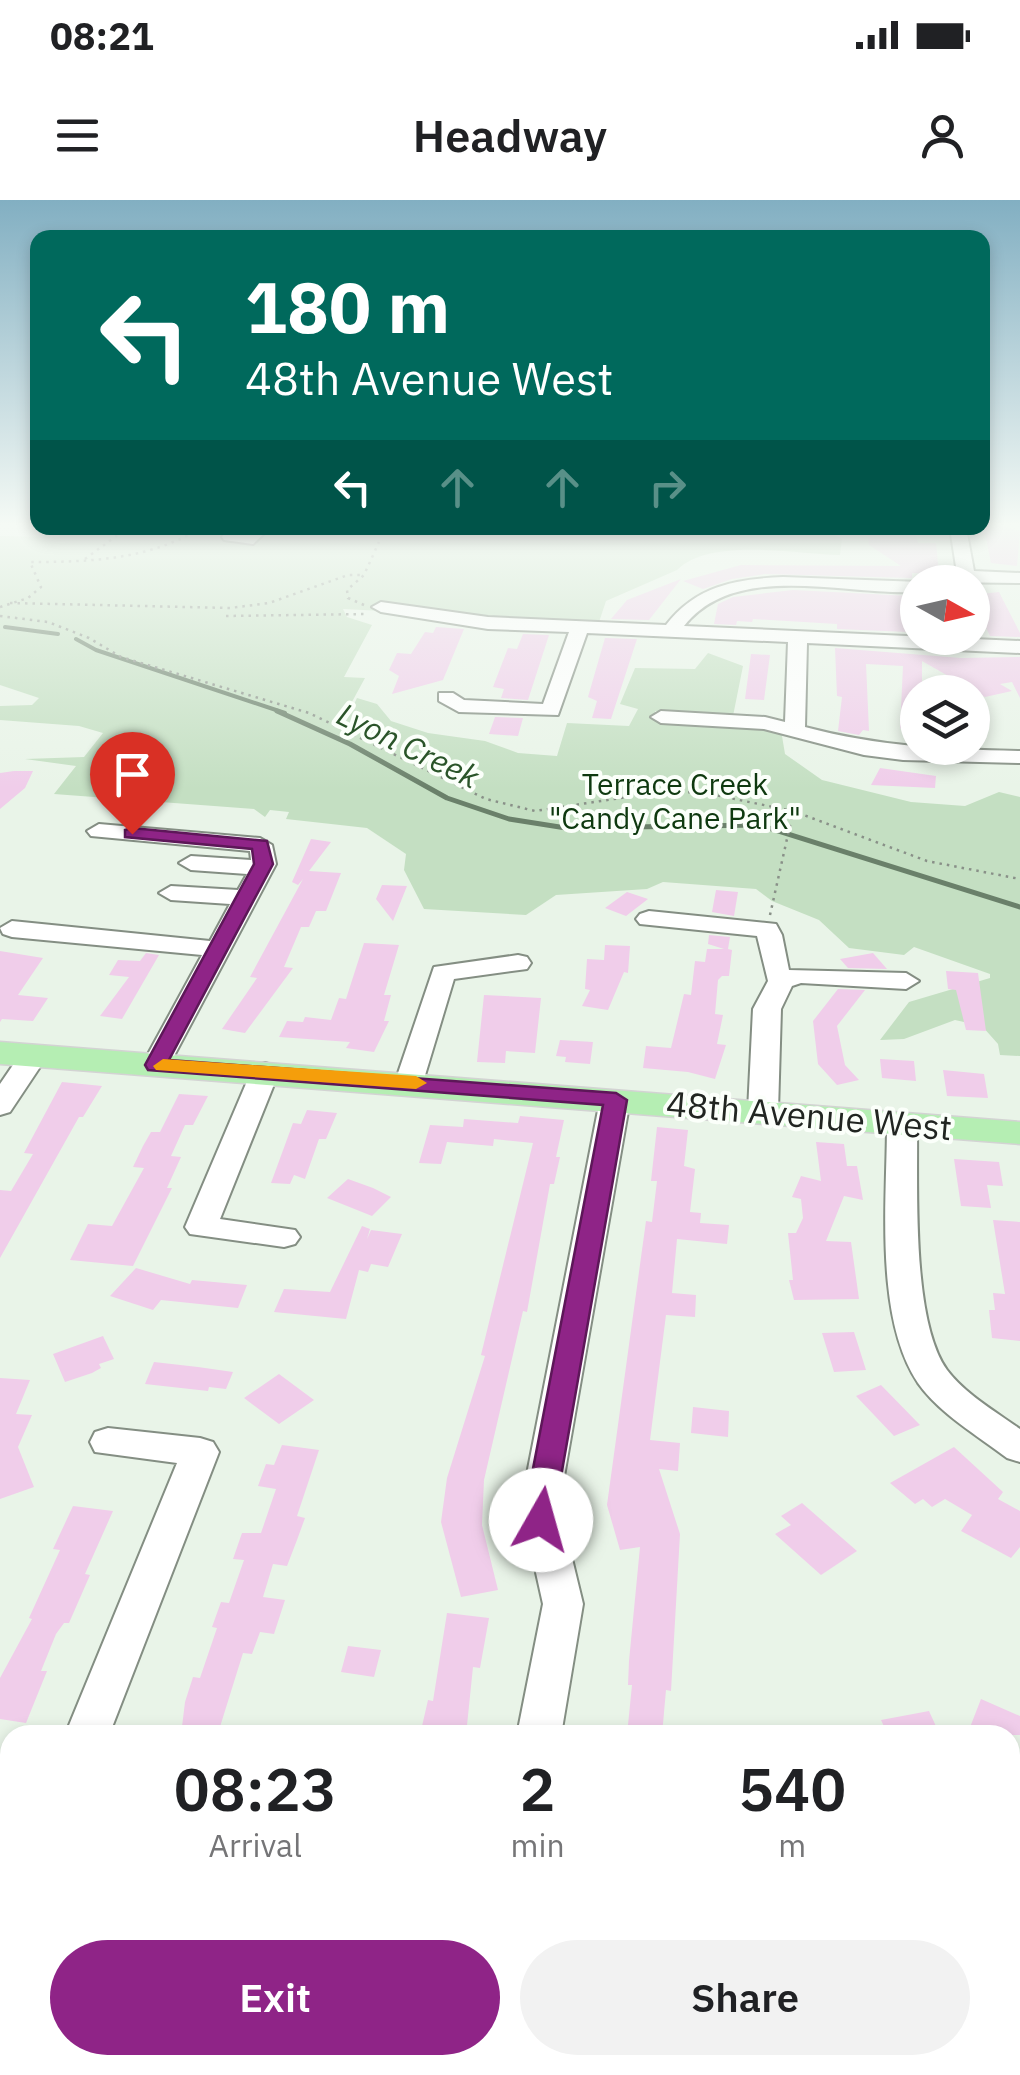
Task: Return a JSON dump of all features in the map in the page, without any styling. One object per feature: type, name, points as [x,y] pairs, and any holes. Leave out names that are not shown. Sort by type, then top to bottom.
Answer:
[{"type":"main road","name":"48th Avenue West","points":[[17,1054],[1020,1133]]},
{"type":"street","points":[[435,614],[488,623],[1020,647]]},
{"type":"street","points":[[672,630],[685,614]]},
{"type":"street","points":[[446,697],[459,706],[551,711],[580,626]]},
{"type":"street","points":[[796,729],[798,636]]},
{"type":"street","points":[[662,716],[765,723],[830,741],[903,754],[1020,757]]},
{"type":"street","points":[[99,831],[260,844],[262,868],[156,1065]]},
{"type":"street","points":[[191,863],[262,868]]},
{"type":"street","points":[[171,894],[245,898]]},
{"type":"street","points":[[649,918],[767,929],[771,937],[770,958],[781,981]]},
{"type":"street","points":[[12,929],[218,949]]},
{"type":"street","points":[[408,1082],[443,973],[518,964]]},
{"type":"street","points":[[781,981],[800,976],[906,981]]},
{"type":"street","points":[[762,1111],[768,1009],[781,981]]},
{"type":"street","points":[[0,1106],[17,1054]]},
{"type":"street","points":[[264,1072],[201,1227],[284,1237]]},
{"type":"street","points":[[540,1725],[563,1604],[540,1505],[616,1100]]},
{"type":"street","points":[[902,1124],[906,1263],[914,1328],[931,1375],[1020,1448]]},
{"type":"street","points":[[92,1725],[200,1452],[108,1442]]},
{"type":"path","points":[[226,616],[369,614]]},
{"type":"path","points":[[0,616],[48,622],[89,638],[121,657],[309,714],[486,799],[520,809],[685,791],[793,811],[926,860],[1020,880]]},
{"type":"path","points":[[767,929],[793,811]]},
{"type":"green space","name":"Terrace Creek \"Candy Cane Park\"","points":[[0,614],[345,614],[372,625],[344,677],[365,678],[341,722],[345,723],[357,698],[377,704],[391,721],[428,733],[485,741],[518,753],[557,756],[567,723],[629,726],[638,709],[620,704],[635,668],[695,669],[708,653],[743,666],[733,716],[655,711],[655,718],[781,730],[785,754],[822,780],[911,802],[965,806],[999,792],[1020,797],[1020,1056],[1000,1055],[998,1044],[982,1026],[955,1020],[904,1039],[880,1040],[909,1002],[990,978],[990,974],[914,947],[904,955],[849,948],[819,920],[772,901],[756,889],[663,882],[647,889],[556,895],[526,915],[424,909],[404,870],[406,854],[367,828],[286,819],[289,812],[270,810],[265,817],[254,809],[54,794],[76,766],[25,759],[84,757],[103,733],[79,726],[0,720],[0,706],[32,705],[39,698],[0,685]]},
{"type":"green space","name":"Terrace Creek \"Candy Cane Park\"","points":[[432,614],[602,614],[599,622]]},
{"type":"building","points":[[616,614],[654,614],[649,620],[611,619]]},
{"type":"building","points":[[716,614],[900,614],[900,632],[753,619],[737,621],[736,625],[714,624]]},
{"type":"building","points":[[990,614],[1010,614],[1020,637],[990,636]]},
{"type":"building","points":[[436,627],[464,629],[443,680],[392,694],[399,676],[389,670],[397,653],[411,654],[425,632],[433,633]]},
{"type":"building","points":[[523,634],[549,635],[528,700],[501,698],[504,689],[493,687],[508,648],[517,649]]},
{"type":"building","points":[[605,638],[637,639],[611,719],[592,718],[597,701],[588,697]]},
{"type":"building","points":[[835,648],[961,658],[1020,657],[1020,698],[1012,682],[1000,684],[1012,691],[990,696],[990,675],[946,675],[922,661],[922,675],[903,675],[903,666],[866,664],[869,731],[863,730],[859,735],[838,731],[842,697],[837,696]]},
{"type":"building","points":[[751,654],[770,655],[764,700],[745,699]]},
{"type":"building","points":[[495,717],[523,718],[518,736],[489,734]]},
{"type":"building","points":[[880,768],[936,776],[935,788],[871,785]]},
{"type":"building","points":[[33,771],[25,788],[0,809],[0,773]]},
{"type":"building","points":[[311,839],[331,842],[309,871],[341,873],[326,911],[316,911],[309,927],[301,927],[284,967],[293,968],[245,1033],[222,1029],[257,978],[250,977],[303,879],[298,885],[292,882]]},
{"type":"building","points":[[382,885],[407,886],[393,921],[376,899]]},
{"type":"building","points":[[716,890],[738,892],[734,916],[712,912]]},
{"type":"building","points":[[627,892],[648,899],[626,916],[605,908]]},
{"type":"building","points":[[709,935],[730,937],[728,949],[732,950],[729,976],[718,980],[715,1014],[723,1015],[717,1044],[726,1045],[715,1079],[643,1068],[646,1046],[671,1048],[684,994],[691,995],[695,961],[705,962],[707,949],[724,949],[708,944]]},
{"type":"building","points":[[364,943],[399,945],[384,995],[391,995],[384,1021],[389,1021],[374,1052],[346,1048],[350,1042],[279,1037],[287,1021],[303,1022],[305,1017],[331,1020],[339,998],[346,999]]},
{"type":"building","points":[[605,945],[630,946],[628,973],[624,972],[608,1010],[582,1006],[590,990],[585,989],[587,959],[604,960]]},
{"type":"building","points":[[0,951],[43,958],[18,995],[48,998],[33,1021],[0,1022]]},
{"type":"building","points":[[146,953],[159,955],[122,1019],[100,1016],[129,977],[109,975],[118,960],[140,961]]},
{"type":"building","points":[[873,953],[887,969],[848,968],[840,959]]},
{"type":"building","points":[[946,971],[978,973],[986,1031],[966,1030],[956,990],[948,989]]},
{"type":"building","points":[[838,989],[865,990],[837,1026],[845,1065],[859,1080],[837,1085],[818,1064],[813,1021]]},
{"type":"building","points":[[484,995],[541,998],[535,1053],[506,1051],[505,1063],[477,1062]]},
{"type":"building","points":[[560,1040],[593,1042],[590,1064],[565,1062],[566,1057],[556,1056]]},
{"type":"building","points":[[880,1059],[914,1061],[916,1081],[882,1078]]},
{"type":"building","points":[[943,1070],[984,1074],[988,1098],[947,1096]]},
{"type":"building","points":[[62,1082],[102,1086],[83,1117],[79,1117],[0,1258],[0,1190],[11,1191],[33,1154],[24,1153]]},
{"type":"building","points":[[179,1094],[208,1096],[193,1125],[185,1125],[171,1156],[181,1157],[167,1188],[172,1188],[133,1266],[70,1260],[88,1224],[112,1226],[144,1168],[133,1167],[143,1146],[151,1132],[160,1132]]},
{"type":"building","points":[[307,1110],[337,1113],[326,1139],[319,1139],[305,1179],[294,1175],[290,1184],[271,1183],[293,1123],[301,1124]]},
{"type":"building","points":[[520,1116],[564,1120],[556,1157],[560,1157],[554,1184],[550,1184],[527,1312],[523,1311],[484,1480],[482,1525],[498,1590],[461,1597],[441,1522],[447,1478],[485,1356],[481,1355],[533,1143],[494,1139],[493,1146],[447,1142],[441,1164],[419,1163],[430,1125],[463,1127],[464,1119],[518,1123]]},
{"type":"building","points":[[657,1127],[688,1130],[684,1166],[695,1169],[690,1212],[701,1213],[700,1223],[729,1225],[727,1244],[677,1239],[672,1293],[696,1295],[695,1317],[666,1315],[650,1440],[680,1443],[678,1471],[659,1469],[680,1534],[671,1691],[666,1690],[663,1725],[628,1725],[632,1685],[628,1685],[629,1661],[640,1547],[620,1550],[607,1505],[646,1221],[652,1222],[657,1181],[651,1181]]},
{"type":"building","points":[[816,1142],[844,1144],[847,1166],[857,1166],[863,1200],[844,1196],[826,1241],[851,1242],[859,1299],[794,1300],[789,1280],[793,1280],[788,1233],[796,1233],[803,1218],[801,1199],[792,1197],[801,1176],[821,1181]]},
{"type":"building","points":[[954,1159],[999,1162],[1003,1186],[987,1185],[991,1208],[961,1206]]},
{"type":"building","points":[[348,1179],[391,1197],[372,1216],[327,1198]]},
{"type":"building","points":[[993,1220],[1020,1222],[1020,1341],[992,1338],[989,1310],[995,1310],[993,1293],[1005,1294]]},
{"type":"building","points":[[362,1226],[370,1229],[367,1239],[371,1230],[402,1234],[388,1267],[371,1264],[368,1272],[359,1270],[346,1319],[274,1312],[284,1289],[330,1292]]},
{"type":"building","points":[[136,1268],[190,1284],[192,1280],[247,1285],[238,1308],[161,1300],[153,1310],[110,1296]]},
{"type":"building","points":[[854,1332],[866,1370],[834,1372],[822,1333]]},
{"type":"building","points":[[103,1336],[114,1359],[99,1364],[101,1368],[92,1373],[65,1382],[53,1354]]},
{"type":"building","points":[[154,1362],[233,1372],[226,1389],[209,1387],[208,1391],[145,1384]]},
{"type":"building","points":[[279,1374],[314,1400],[279,1424],[244,1398]]},
{"type":"building","points":[[0,1378],[30,1380],[16,1414],[32,1415],[18,1447],[34,1487],[0,1499]]},
{"type":"building","points":[[881,1385],[920,1425],[894,1436],[856,1396]]},
{"type":"building","points":[[693,1407],[729,1411],[728,1437],[691,1433]]},
{"type":"building","points":[[282,1445],[319,1450],[297,1516],[305,1518],[297,1540],[287,1566],[273,1564],[263,1597],[285,1600],[274,1634],[260,1632],[252,1654],[243,1653],[221,1725],[182,1725],[185,1702],[193,1677],[200,1678],[217,1628],[212,1627],[221,1602],[229,1603],[244,1560],[233,1559],[242,1533],[261,1533],[276,1489],[258,1486],[266,1464],[274,1465]]},
{"type":"building","points":[[954,1447],[1003,1492],[998,1499],[1020,1511],[1020,1547],[1011,1558],[961,1531],[972,1515],[945,1499],[932,1507],[923,1499],[915,1504],[890,1483]]},
{"type":"building","points":[[802,1503],[857,1551],[821,1575],[775,1534],[791,1525],[781,1516]]},
{"type":"building","points":[[73,1506],[113,1511],[85,1574],[90,1575],[69,1623],[64,1623],[56,1634],[41,1671],[47,1671],[26,1723],[0,1719],[0,1678],[32,1619],[29,1618],[60,1550],[53,1549]]},
{"type":"building","points":[[447,1613],[489,1618],[480,1668],[473,1667],[467,1725],[422,1725],[428,1700],[433,1701]]},
{"type":"building","points":[[348,1646],[381,1650],[374,1677],[341,1672]]},
{"type":"building","points":[[981,1699],[1020,1716],[1020,1725],[971,1725]]},
{"type":"building","points":[[929,1711],[935,1725],[883,1725],[881,1720]]},
{"type":"waterway","name":"Lyon Creek","points":[[5,627],[58,634]]},
{"type":"waterway","name":"Lyon Creek","points":[[76,639],[96,650],[285,713]]},
{"type":"waterway","name":"Lyon Creek","points":[[277,711],[350,744],[447,798],[509,819],[566,828],[759,825],[1020,907]]},
{"type":"slow traffic","points":[[163,1066],[416,1083]]},
{"type":"route","points":[[132,834],[260,844],[264,864],[156,1065],[616,1100],[540,1505],[541,1520]]}]
